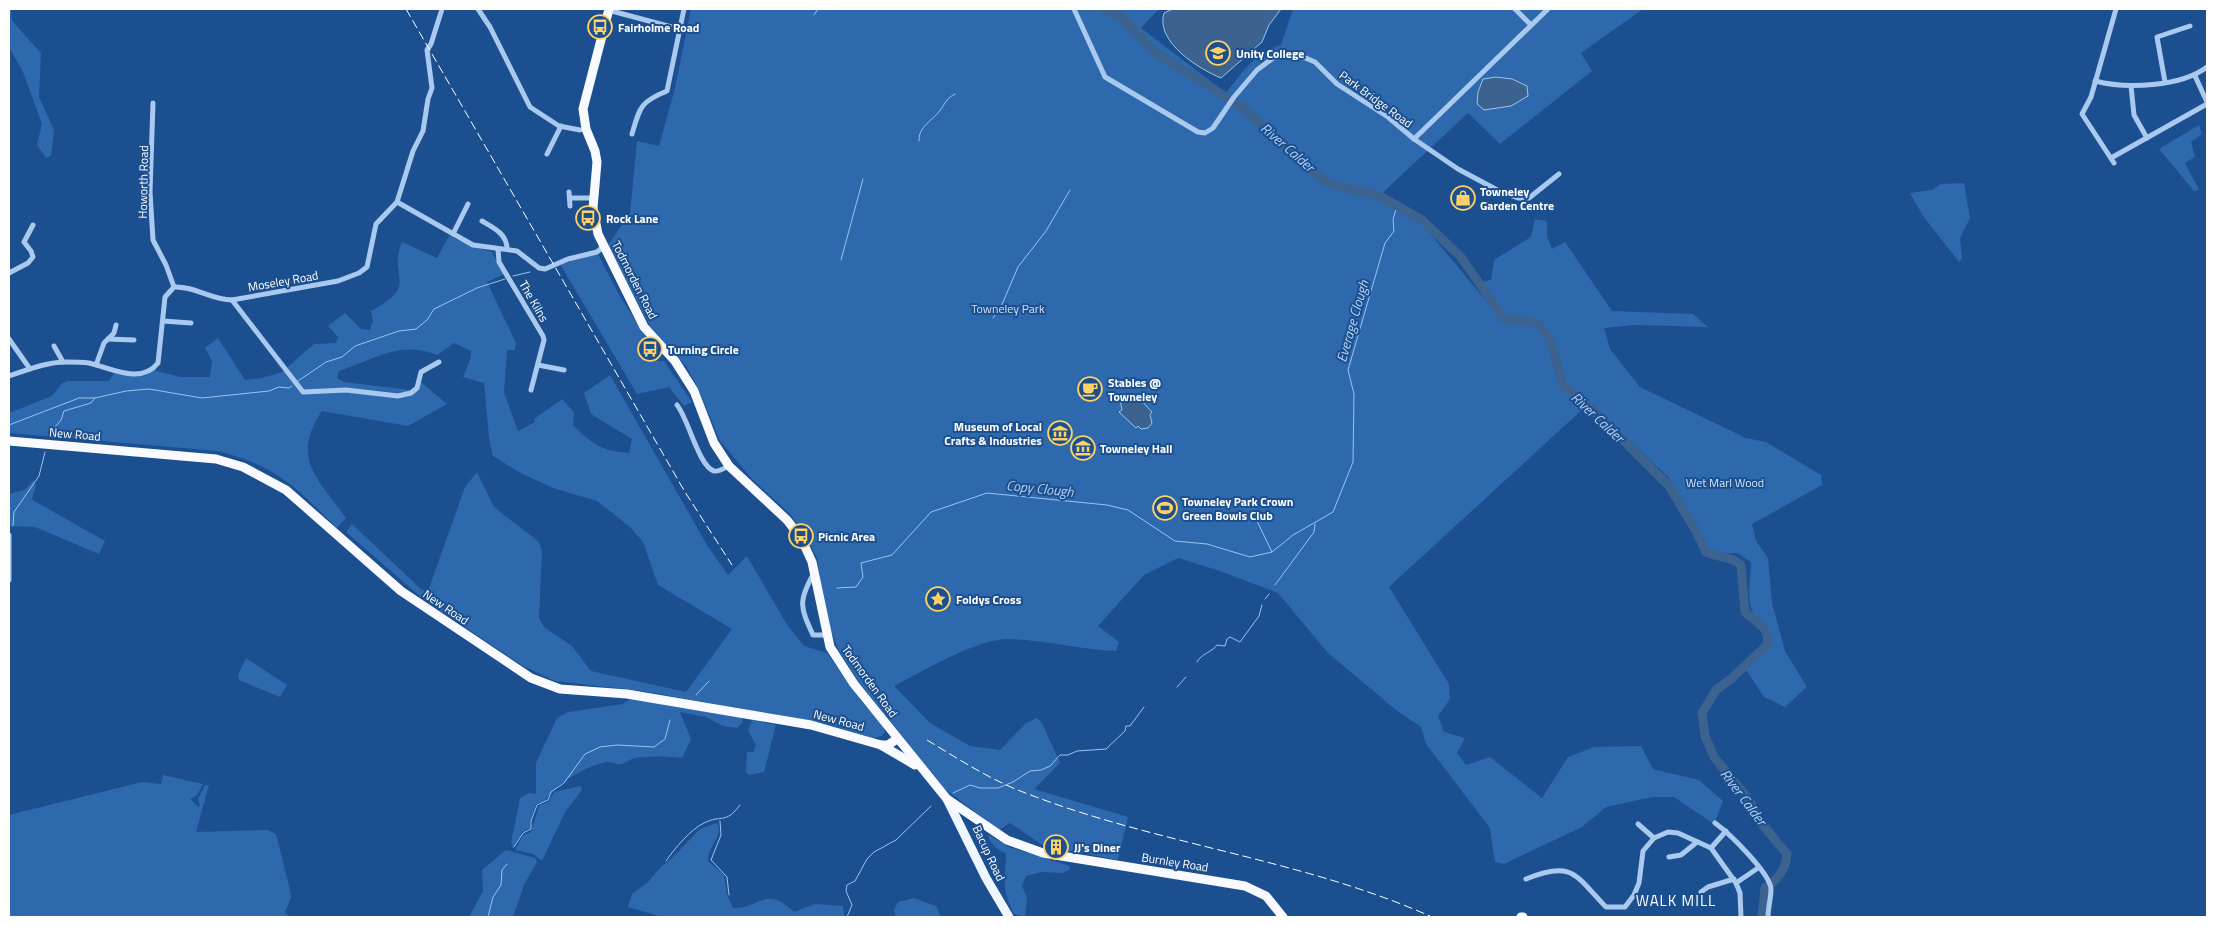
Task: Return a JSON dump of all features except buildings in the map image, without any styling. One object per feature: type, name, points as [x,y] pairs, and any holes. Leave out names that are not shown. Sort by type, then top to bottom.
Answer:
[{"type":"highway","name":"Todmorden Road","points":[[608,10],[583,109],[586,128],[597,162],[593,198],[594,218],[603,247],[644,327],[675,361],[694,391],[714,444],[730,466],[787,520],[800,538],[812,562],[830,647],[854,684],[922,770]]},
{"type":"highway","name":"New Road","points":[[9,441],[216,459],[244,467],[286,490],[400,591],[531,678],[560,689],[627,694],[811,725],[881,745],[922,770]]},
{"type":"highway","points":[[881,745],[888,744],[897,739]]},
{"type":"highway","name":"Burnley Road","points":[[922,770],[947,799],[957,804],[996,834],[1030,849],[1104,865],[1246,886],[1266,896],[1283,917]]},
{"type":"main road","name":"Bacup Road","points":[[947,799],[986,878],[1009,917]]},
{"type":"street","name":"Moseley Road","points":[[174,287],[191,288],[221,300],[232,300],[323,284],[359,273],[367,267],[371,256],[376,224],[397,202],[412,153],[423,130],[428,99],[432,88],[432,76],[426,59],[427,50],[431,44],[442,9]]},
{"type":"street","points":[[632,134],[641,106],[648,98],[667,91],[684,9]]},
{"type":"street","name":"Park Bridge Road","points":[[1074,9],[1105,77],[1198,132],[1204,133],[1213,128],[1234,97],[1257,70],[1273,58],[1296,54],[1315,62],[1336,84],[1388,117],[1414,139],[1469,176],[1518,198],[1529,198],[1559,174]]},
{"type":"street","points":[[1515,9],[1531,25]]},
{"type":"street","points":[[1414,139],[1548,9]]},
{"type":"street","points":[[2116,9],[2091,97],[2082,114],[2113,160],[2207,103],[2195,76]]},
{"type":"street","points":[[480,10],[499,43],[530,107],[562,126],[580,130]]},
{"type":"street","points":[[608,10],[679,29]]},
{"type":"street","points":[[2165,82],[2157,37],[2190,26]]},
{"type":"street","points":[[2095,81],[2131,86],[2165,82],[2195,76],[2207,67]]},
{"type":"street","points":[[2131,86],[2134,115],[2147,138]]},
{"type":"street","name":"Howorth Road","points":[[153,103],[150,192],[153,240],[166,265],[174,287]]},
{"type":"street","points":[[547,154],[562,126]]},
{"type":"street","points":[[570,206],[570,195],[593,198]]},
{"type":"street","points":[[397,202],[473,245],[517,251],[539,268],[545,269],[568,259],[598,252],[603,247]]},
{"type":"street","points":[[453,234],[468,204]]},
{"type":"street","points":[[482,221],[502,234],[507,242],[507,249]]},
{"type":"street","points":[[9,273],[28,263],[33,257],[24,242],[33,225]]},
{"type":"street","name":"The Kilns","points":[[498,249],[500,262],[543,336],[531,390]]},
{"type":"street","points":[[9,376],[30,369],[63,362],[96,365],[135,374],[153,370],[158,363],[165,297],[174,287]]},
{"type":"street","points":[[232,300],[303,392],[346,390],[398,396],[411,393],[417,388],[420,372],[440,362]]},
{"type":"street","points":[[163,321],[191,323]]},
{"type":"street","points":[[96,365],[104,343],[114,333],[116,326]]},
{"type":"street","points":[[9,339],[30,369]]},
{"type":"street","points":[[108,339],[134,340]]},
{"type":"street","points":[[54,346],[63,362]]},
{"type":"street","points":[[538,365],[564,370]]},
{"type":"street","points":[[677,405],[684,413],[694,444],[709,468],[714,471],[730,466]]},
{"type":"street","points":[[9,535],[9,580]]},
{"type":"street","points":[[814,572],[807,585],[801,610],[813,635],[826,635]]},
{"type":"street","points":[[1715,823],[1744,848],[1768,879],[1770,888],[1768,917]]},
{"type":"street","points":[[1638,824],[1654,838]]},
{"type":"street","points":[[1711,848],[1726,831]]},
{"type":"street","points":[[1526,879],[1546,871],[1565,870],[1580,877],[1606,907],[1625,907],[1634,895],[1639,883],[1643,851],[1654,838],[1668,832],[1678,833],[1711,848],[1735,881],[1740,893],[1741,917]]},
{"type":"street","points":[[1669,857],[1681,856],[1697,842]]},
{"type":"street","points":[[1701,892],[1708,887],[1735,881],[1758,868]]},
{"type":"green space","points":[[9,9],[11,9],[12,21],[41,53],[39,97],[54,130],[51,156],[46,158],[37,145],[42,124],[23,72],[9,47]]},
{"type":"green space","name":"Towneley Park","points":[[691,9],[1159,9],[1141,28],[1226,93],[1256,58],[1281,45],[1293,9],[1643,9],[1581,53],[1592,71],[1500,144],[1468,113],[1377,198],[1423,225],[1502,320],[1536,325],[1547,339],[1562,388],[1585,407],[1389,587],[1449,684],[1450,699],[1438,716],[1444,732],[1465,738],[1457,753],[1466,765],[1490,757],[1542,798],[1568,757],[1594,747],[1641,746],[1653,769],[1699,780],[1723,801],[1714,824],[1674,797],[1653,797],[1606,807],[1582,827],[1504,864],[1495,862],[1490,828],[1426,744],[1421,727],[1396,710],[1328,653],[1278,593],[1217,570],[1178,558],[1144,575],[1098,626],[1119,642],[1116,651],[1036,641],[997,640],[951,656],[894,686],[930,723],[970,746],[1000,750],[1026,723],[1037,718],[1042,723],[1060,763],[1034,789],[1128,817],[1118,860],[1044,846],[1010,823],[999,830],[945,789],[859,682],[839,651],[826,618],[817,558],[804,533],[791,515],[753,480],[720,441],[699,390],[686,366],[650,326],[608,245],[630,213],[637,141],[659,146],[675,88]]},
{"type":"green space","points":[[2199,125],[2202,134],[2191,142],[2195,157],[2185,163],[2199,190],[2194,191],[2159,149]]},
{"type":"green space","points":[[1964,183],[1970,218],[1960,238],[1962,258],[1959,262],[1923,216],[1910,193],[1932,190],[1941,184]]},
{"type":"green space","name":"Wet Marl Wood","points":[[1535,219],[1547,221],[1547,236],[1552,249],[1565,242],[1612,311],[1693,314],[1708,327],[1635,325],[1604,328],[1610,349],[1640,387],[1746,438],[1766,442],[1821,475],[1822,485],[1752,524],[1756,541],[1768,558],[1772,603],[1785,651],[1807,687],[1785,707],[1764,697],[1745,668],[1767,647],[1772,637],[1757,619],[1750,604],[1751,562],[1737,553],[1713,554],[1703,546],[1668,477],[1587,400],[1565,385],[1552,337],[1539,321],[1504,316],[1479,282],[1491,280],[1494,260],[1531,237]]},
{"type":"green space","points":[[449,236],[471,246],[492,252],[504,274],[487,282],[516,343],[515,350],[507,350],[504,392],[518,431],[535,422],[534,419],[562,399],[574,412],[573,425],[586,438],[605,449],[629,453],[632,439],[591,414],[584,393],[610,375],[707,545],[728,575],[747,556],[786,623],[804,646],[827,653],[861,701],[883,726],[885,732],[882,736],[873,738],[827,724],[642,691],[555,681],[523,666],[423,599],[346,532],[352,524],[422,590],[428,591],[465,487],[477,472],[494,507],[539,542],[542,551],[539,618],[544,627],[572,646],[591,671],[686,692],[732,629],[658,585],[643,542],[630,527],[597,501],[556,489],[522,474],[493,456],[489,438],[484,383],[463,377],[470,360],[471,351],[454,343],[437,355],[423,351],[399,351],[387,353],[339,371],[337,378],[344,382],[410,390],[421,382],[447,404],[408,426],[322,411],[308,442],[308,455],[318,479],[346,518],[337,528],[283,479],[254,463],[217,451],[9,433],[9,413],[52,396],[62,383],[68,381],[109,381],[114,373],[142,376],[154,370],[180,377],[210,377],[212,361],[205,348],[218,338],[245,380],[262,378],[282,372],[314,344],[336,343],[338,337],[328,326],[345,313],[361,329],[370,330],[373,320],[371,311],[386,302],[395,294],[399,287],[398,254],[402,242],[437,258]]},
{"type":"green space","points":[[598,254],[618,293],[648,341],[651,357],[658,361],[664,361],[692,402],[684,406],[669,387],[637,394],[560,264]]},
{"type":"green space","points":[[33,480],[36,485],[32,499],[105,541],[99,554],[35,527],[10,526],[9,494],[25,490]]},
{"type":"green space","points":[[246,658],[287,685],[280,697],[239,680],[238,675]]},
{"type":"green space","points":[[630,699],[734,716],[742,718],[743,722],[737,728],[723,726],[706,717],[680,712],[691,739],[682,758],[658,756],[635,758],[621,764],[606,762],[597,764],[580,772],[556,788],[545,801],[536,804],[530,821],[530,828],[522,832],[513,848],[511,843],[520,798],[529,793],[536,794],[536,763],[557,718],[568,712],[623,704]]},
{"type":"green space","points":[[752,720],[776,725],[764,772],[749,775],[746,772],[747,752],[753,752],[756,745],[748,731]]},
{"type":"green space","points":[[163,775],[203,784],[197,795],[190,799],[198,807],[200,805],[198,799],[205,785],[209,785],[196,832],[267,830],[276,834],[290,890],[291,897],[285,912],[290,917],[9,917],[9,815],[142,782],[161,784]]},
{"type":"green space","points":[[580,786],[582,790],[565,812],[542,861],[533,854],[515,850],[523,835],[531,832],[539,806],[548,802],[554,792]]},
{"type":"green space","points":[[717,823],[718,833],[708,856],[708,861],[724,875],[727,894],[733,908],[769,899],[784,904],[794,912],[815,904],[843,906],[844,917],[662,917],[628,907],[632,894],[648,882],[700,829]]},
{"type":"green space","points":[[989,835],[1009,847],[1070,866],[1069,870],[1062,873],[1042,872],[1026,876],[1022,886],[1027,898],[1025,917],[1014,914],[1010,905],[1005,891],[1006,854],[996,848],[989,839]]},
{"type":"green space","points":[[506,850],[535,858],[537,862],[524,885],[513,917],[469,917],[483,891],[482,870]]},
{"type":"green space","points":[[914,898],[936,906],[941,917],[896,917],[894,910],[898,902]]},
{"type":"shaded area","name":"Unity College","points":[[1173,9],[1281,9],[1269,25],[1262,42],[1221,78],[1191,61],[1172,44],[1163,24],[1164,13]]},
{"type":"shaded area","points":[[1496,77],[1512,79],[1527,86],[1528,96],[1511,106],[1484,110],[1477,104],[1478,92],[1483,79]]},
{"type":"shaded area","points":[[1128,395],[1134,398],[1137,396],[1152,412],[1150,415],[1152,423],[1148,428],[1141,429],[1138,426],[1136,428],[1119,412],[1122,410],[1120,400]]},
{"type":"waterway","points":[[814,15],[818,9]]},
{"type":"waterway","name":"River Calder","points":[[1103,9],[1120,16],[1155,52],[1242,107],[1305,165],[1330,184],[1380,196],[1422,220],[1461,257],[1504,319],[1538,323],[1550,339],[1563,386],[1581,398],[1669,486],[1696,531],[1706,552],[1733,560],[1741,565],[1745,612],[1765,630],[1768,639],[1767,645],[1731,679],[1716,690],[1702,713],[1705,736],[1714,757],[1746,796],[1757,818],[1787,854],[1785,865],[1780,874],[1765,888],[1762,917]]},
{"type":"waterway","points":[[919,141],[919,136],[924,127],[938,113],[948,99],[955,94]]},
{"type":"waterway","points":[[841,260],[863,179]]},
{"type":"waterway","points":[[993,318],[1000,309],[1018,267],[1046,231],[1070,190]]},
{"type":"waterway","name":"Everage Clough","points":[[1256,519],[1272,552],[1293,535],[1333,512],[1353,462],[1354,394],[1348,370],[1385,243],[1394,231],[1393,220],[1397,205]]},
{"type":"waterway","points":[[513,276],[530,272]]},
{"type":"waterway","points":[[298,381],[326,362],[342,357],[355,346],[399,331],[416,329],[427,320],[434,309],[477,288],[505,279]]},
{"type":"waterway","points":[[9,425],[79,398],[95,398],[126,391],[149,389],[202,398],[269,391],[279,387],[289,388],[292,386]]},
{"type":"waterway","points":[[54,428],[61,420],[64,411],[91,403],[95,398]]},
{"type":"waterway","points":[[13,526],[14,512],[39,476],[45,452]]},
{"type":"waterway","name":"Copy Clough","points":[[837,588],[856,587],[863,577],[861,563],[892,555],[931,512],[987,493],[1107,505],[1128,510],[1175,541],[1207,544],[1250,557],[1272,552]]},
{"type":"waterway","points":[[1275,585],[1314,532],[1315,524]]},
{"type":"waterway","points":[[1265,599],[1269,594]]},
{"type":"waterway","points":[[1197,662],[1217,645],[1225,646],[1227,639],[1230,637],[1240,642],[1259,616],[1262,605]]},
{"type":"waterway","name":"Everage Clough","points":[[1177,687],[1186,677]]},
{"type":"waterway","name":"Copy Clough","points":[[696,695],[709,681]]},
{"type":"waterway","points":[[953,793],[970,785],[980,788],[998,788],[1013,782],[1030,771],[1041,770],[1050,766],[1060,755],[1068,755],[1077,751],[1106,749],[1125,731],[1126,726],[1130,726],[1144,707]]},
{"type":"waterway","name":"Copy Clough","points":[[514,847],[523,833],[531,829],[531,821],[537,805],[548,800],[551,792],[564,783],[585,754],[600,747],[617,745],[654,747],[665,739],[670,720]]},
{"type":"waterway","points":[[666,861],[688,834],[710,820],[731,815],[740,805]]},
{"type":"waterway","name":"Everage Clough","points":[[847,917],[852,905],[846,891],[847,885],[855,881],[867,859],[874,852],[896,840],[931,806]]},
{"type":"waterway","points":[[720,821],[721,835],[711,860],[727,877],[729,895]]},
{"type":"waterway","name":"Copy Clough","points":[[488,917],[493,897],[501,885],[502,870],[507,864]]},
{"type":"railway","points":[[406,9],[685,492],[732,565]]},
{"type":"railway","points":[[927,740],[969,766],[1002,783],[1065,807],[1170,838],[1329,879],[1432,917]]},
{"type":"place","name":"Fairholme Road","points":[[600,27]]},
{"type":"place","name":"Unity College","points":[[1218,53]]},
{"type":"place","name":"Towneley Garden Centre","points":[[1463,198]]},
{"type":"place","name":"Rock Lane","points":[[588,218]]},
{"type":"place","name":"Turning Circle","points":[[650,349]]},
{"type":"place","name":"Stables @ Towneley","points":[[1090,389]]},
{"type":"place","name":"Museum of Local Crafts & Industries","points":[[1060,433]]},
{"type":"place","name":"Towneley Hall","points":[[1083,448]]},
{"type":"place","name":"Towneley Park Crown Green Bowls Club","points":[[1165,508]]},
{"type":"place","name":"Picnic Area","points":[[801,536]]},
{"type":"place","name":"Foldys Cross","points":[[938,599]]},
{"type":"place","name":"JJ's Diner","points":[[1056,847]]},
{"type":"district","name":"WALK MILL","points":[[1676,900]]}]
